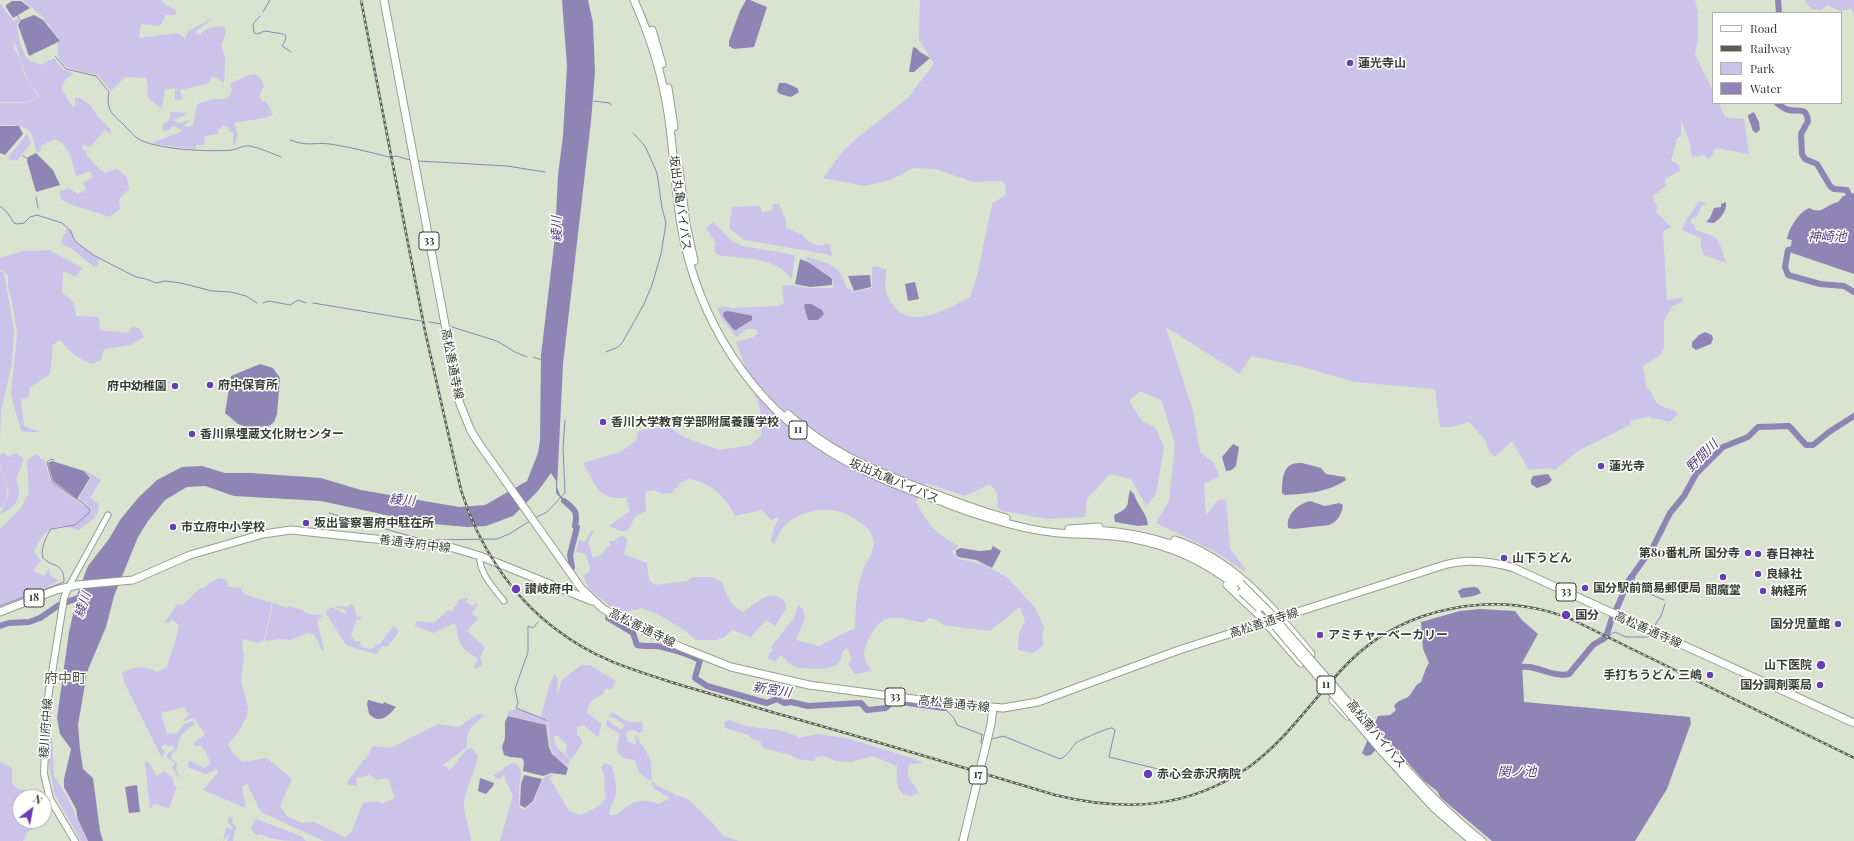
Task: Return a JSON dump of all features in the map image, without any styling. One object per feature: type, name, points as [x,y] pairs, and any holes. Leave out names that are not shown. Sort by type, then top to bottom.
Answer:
[{"type":"main road","name":"高松善通寺線","points":[[384,0],[460,404],[471,431],[499,474],[581,588],[594,602],[621,620],[689,651],[731,667],[809,685],[993,708],[1011,708],[1038,702],[1172,653],[1453,562],[1492,562],[1521,572],[1854,723]]},
{"type":"main road","name":"坂出丸亀バイパス","points":[[634,0],[647,32],[662,83],[670,126],[682,230],[692,272],[699,292],[718,332],[748,378],[760,393],[792,424],[828,451],[856,467],[901,487],[986,518],[1022,527],[1059,533],[1112,536],[1156,544],[1191,557],[1238,584]]},
{"type":"main road","name":"坂出丸亀バイパス","points":[[640,0],[656,42],[667,84],[672,110],[684,209],[696,272],[721,330],[751,374],[780,407],[808,431],[831,447],[872,469],[958,503],[1005,518],[1038,526],[1135,534],[1175,544],[1213,563],[1238,584],[1274,620]]},
{"type":"main road","points":[[1069,529],[1098,526],[1133,529],[1157,534],[1186,544],[1233,570],[1260,594],[1274,620]]},
{"type":"main road","name":"善通寺府中線","points":[[0,612],[69,586],[122,582],[144,576],[190,556],[263,534],[282,530],[312,531],[450,547],[480,556],[594,602]]},
{"type":"main road","name":"11","points":[[1059,533],[1134,544],[1174,555],[1196,565],[1223,582],[1274,620],[1311,654],[1383,747]]},
{"type":"main road","name":"綾川府中線","points":[[69,586],[63,601],[47,704],[44,774],[50,799],[75,841]]},
{"type":"main road","points":[[576,596],[579,594],[581,588]]},
{"type":"main road","name":"11","points":[[1274,620],[1301,663],[1333,700],[1383,747]]},
{"type":"main road","name":"高松南バイパス","points":[[1274,620],[1433,807],[1472,841]]},
{"type":"main road","name":"17","points":[[963,841],[991,724],[993,708]]},
{"type":"main road","name":"高松南バイパス","points":[[1383,747],[1438,802],[1482,841]]},
{"type":"street","points":[[69,586],[108,515]]},
{"type":"street","points":[[480,556],[480,564],[484,572],[504,601]]},
{"type":"green space","points":[[22,0],[162,0],[164,4],[176,10],[176,15],[166,15],[160,26],[141,24],[139,38],[177,33],[185,38],[188,31],[214,18],[195,32],[198,35],[209,28],[223,26],[226,31],[221,46],[225,56],[224,83],[213,76],[207,84],[180,90],[172,88],[165,90],[162,109],[148,98],[147,78],[125,77],[111,91],[97,75],[71,69],[62,63],[58,54],[58,36],[36,11]]},
{"type":"green space","points":[[920,0],[1695,0],[1698,12],[1698,37],[1695,55],[1712,88],[1712,104],[1719,104],[1725,117],[1744,119],[1749,154],[1716,148],[1709,160],[1704,155],[1692,157],[1690,144],[1681,119],[1681,135],[1677,139],[1671,160],[1679,165],[1680,171],[1665,179],[1666,186],[1652,197],[1657,206],[1656,212],[1671,227],[1663,231],[1667,300],[1683,297],[1682,302],[1671,307],[1664,321],[1664,348],[1660,355],[1643,366],[1645,386],[1658,404],[1674,410],[1678,414],[1670,422],[1652,419],[1650,416],[1630,421],[1630,425],[1578,451],[1555,470],[1549,468],[1529,470],[1512,441],[1495,457],[1489,451],[1485,440],[1469,422],[1451,427],[1440,427],[1435,389],[1354,382],[1307,368],[1251,356],[1240,374],[1166,327],[1193,411],[1200,452],[1212,461],[1220,476],[1204,484],[1206,515],[1218,500],[1226,500],[1230,549],[1245,568],[1244,571],[1214,551],[1156,523],[1169,501],[1175,444],[1162,401],[1140,391],[1129,401],[1143,422],[1155,427],[1164,447],[1156,494],[1146,506],[1131,479],[1110,474],[1087,499],[1085,517],[1047,519],[1003,511],[998,508],[997,493],[990,484],[965,496],[925,483],[916,502],[933,528],[958,546],[952,552],[959,559],[982,564],[1007,577],[1036,609],[1044,628],[1042,636],[1044,644],[1034,653],[1018,650],[1019,632],[1025,622],[1020,607],[990,631],[943,625],[937,620],[929,618],[924,623],[898,618],[885,619],[872,632],[865,649],[865,658],[872,671],[855,674],[848,664],[851,660],[851,656],[847,648],[842,652],[838,664],[823,668],[809,669],[797,667],[792,665],[781,655],[775,661],[769,659],[767,656],[773,650],[771,647],[794,618],[798,605],[803,609],[805,619],[796,640],[819,646],[855,628],[859,582],[874,545],[871,533],[862,524],[847,514],[838,511],[819,510],[801,515],[785,525],[774,544],[771,541],[774,528],[779,519],[778,517],[771,520],[762,510],[735,516],[732,509],[722,497],[710,487],[696,480],[688,479],[680,483],[672,493],[663,494],[654,490],[645,492],[646,511],[636,516],[627,531],[620,531],[609,526],[630,511],[626,498],[609,496],[598,490],[583,463],[620,452],[636,441],[638,431],[667,426],[686,438],[719,450],[751,445],[761,435],[760,409],[736,342],[754,337],[758,333],[756,329],[747,329],[736,337],[720,316],[718,309],[721,306],[730,308],[780,306],[784,303],[782,286],[793,285],[806,288],[833,288],[832,277],[812,265],[804,256],[836,268],[844,279],[846,287],[854,292],[872,288],[872,267],[877,266],[886,270],[886,292],[894,307],[903,314],[914,317],[937,313],[970,297],[977,276],[992,204],[1005,195],[1006,186],[1002,181],[973,182],[935,169],[913,168],[891,180],[864,186],[823,178],[842,152],[858,137],[908,98],[934,64],[919,40]],"holes":[[[728,311],[749,315],[750,322],[734,330]]]},
{"type":"green space","points":[[1804,0],[1854,0],[1854,13],[1851,9],[1840,11],[1827,5],[1822,10],[1811,9]]},
{"type":"green space","points":[[0,3],[13,21],[18,19],[19,21],[17,24],[19,38],[26,57],[30,61],[41,65],[54,58],[63,69],[73,74],[66,79],[61,88],[72,106],[75,106],[75,98],[80,98],[90,105],[110,129],[112,135],[105,130],[90,147],[83,145],[81,148],[87,152],[86,154],[97,167],[105,173],[116,169],[127,179],[129,189],[119,199],[120,209],[110,217],[69,204],[62,200],[59,192],[68,188],[78,194],[86,190],[83,182],[93,178],[90,171],[76,176],[70,155],[61,142],[56,139],[42,145],[40,152],[37,152],[32,134],[29,130],[20,126],[0,125],[0,103],[25,103],[40,97],[27,78],[20,60],[25,76],[39,97],[26,102],[0,102]],"holes":[[[14,42],[20,58],[14,49]]]},
{"type":"green space","points":[[254,74],[260,78],[264,86],[259,96],[262,101],[266,101],[273,114],[269,117],[234,123],[238,134],[235,144],[233,145],[233,132],[229,131],[228,126],[222,126],[221,129],[218,130],[218,134],[205,136],[204,145],[196,145],[196,148],[194,149],[154,144],[156,141],[181,132],[181,129],[173,126],[169,130],[163,131],[163,124],[169,121],[171,112],[186,113],[184,116],[173,120],[179,123],[190,120],[184,126],[193,126],[197,104],[214,99],[224,99],[229,97],[232,90],[230,84],[246,76]]},
{"type":"green space","points":[[175,90],[180,90],[182,99],[177,100],[175,99]]},
{"type":"green space","points":[[27,134],[31,143],[17,161],[7,159]]},
{"type":"green space","points":[[1699,201],[1708,204],[1702,205],[1696,218],[1691,219],[1691,223],[1695,225],[1695,229],[1716,238],[1720,244],[1726,263],[1704,255],[1701,247],[1701,238],[1682,230],[1685,222]]},
{"type":"green space","points":[[773,204],[779,204],[786,220],[786,228],[803,235],[809,242],[814,244],[823,246],[826,243],[829,244],[833,257],[826,254],[744,240],[729,228],[732,207],[760,206],[762,212],[772,211]]},
{"type":"green space","points":[[713,222],[733,242],[743,246],[795,255],[791,279],[780,268],[773,264],[750,259],[718,255],[714,247],[716,243],[706,228]]},
{"type":"green space","points":[[67,229],[72,230],[74,241],[99,259],[97,266],[94,267],[71,248],[63,245],[61,242]]},
{"type":"green space","points":[[49,250],[82,268],[76,277],[63,271],[62,293],[73,302],[76,316],[99,317],[100,330],[129,333],[132,326],[140,329],[144,337],[131,345],[104,349],[101,360],[93,364],[75,355],[60,340],[53,345],[50,374],[29,388],[29,397],[21,399],[24,426],[40,432],[25,432],[21,430],[11,395],[17,334],[12,301],[8,287],[8,275],[0,269],[0,258],[23,251]]},
{"type":"green space","points":[[0,271],[4,273],[14,330],[12,364],[1,411],[0,439]]},
{"type":"green space","points":[[4,452],[8,457],[16,453],[23,458],[16,480],[19,492],[17,501],[14,505],[0,514],[9,494],[0,464],[0,455]]},
{"type":"green space","points":[[35,454],[45,461],[50,481],[83,505],[88,505],[78,499],[91,478],[84,470],[101,480],[90,498],[99,504],[97,516],[93,508],[96,517],[79,530],[65,526],[58,526],[45,534],[39,543],[34,552],[41,561],[36,566],[34,571],[44,576],[49,568],[50,575],[59,581],[25,597],[0,605],[0,529],[21,508],[29,493],[27,461]]},
{"type":"green space","points":[[0,468],[6,484],[7,495],[4,505],[0,509]]},
{"type":"green space","points":[[591,531],[594,531],[588,542],[593,558],[603,554],[605,548],[611,546],[609,541],[614,541],[618,537],[624,536],[626,537],[627,541],[624,554],[647,563],[649,580],[655,585],[687,581],[692,577],[712,577],[722,582],[730,600],[735,607],[743,612],[765,597],[770,596],[781,598],[786,604],[786,609],[775,626],[766,620],[751,637],[732,630],[725,637],[716,640],[696,640],[684,630],[656,613],[641,608],[627,612],[615,610],[589,588],[583,576],[589,572],[590,568],[586,554],[576,552],[579,540],[585,542]]},
{"type":"green space","points":[[220,578],[227,580],[228,587],[241,588],[244,594],[272,603],[264,640],[258,643],[243,639],[242,645],[244,655],[241,680],[248,708],[247,716],[239,731],[228,744],[232,752],[242,762],[267,758],[292,779],[280,806],[287,816],[302,823],[314,822],[345,837],[352,831],[363,803],[378,801],[382,804],[395,798],[388,778],[377,780],[370,775],[356,778],[357,786],[349,785],[347,782],[368,755],[373,746],[391,748],[438,724],[459,727],[478,714],[485,715],[469,731],[467,747],[443,765],[450,770],[467,749],[471,748],[478,755],[466,792],[464,804],[471,841],[324,841],[261,812],[247,784],[242,787],[246,808],[203,790],[218,772],[217,769],[206,774],[187,767],[190,761],[205,768],[211,763],[200,745],[197,746],[193,744],[205,734],[194,718],[185,721],[184,719],[189,715],[184,707],[161,713],[167,734],[177,733],[184,724],[193,721],[195,724],[183,734],[179,740],[178,748],[171,755],[171,758],[177,763],[176,769],[180,778],[178,777],[172,767],[175,763],[167,758],[167,754],[174,750],[174,747],[172,745],[168,747],[166,744],[161,746],[165,753],[162,758],[125,684],[122,673],[131,669],[140,668],[157,672],[167,667],[179,625],[172,620],[169,623],[165,622],[177,604],[183,605],[200,588],[204,588],[211,582]]},
{"type":"green space","points":[[469,598],[466,602],[473,606],[476,603],[478,604],[472,614],[478,618],[467,631],[485,647],[480,657],[482,665],[477,668],[478,670],[474,667],[478,660],[462,646],[459,640],[456,625],[453,624],[434,633],[415,626],[416,621],[434,623],[447,611],[452,611],[460,599]]},
{"type":"green space","points":[[273,603],[287,608],[288,606],[303,610],[304,612],[314,615],[324,614],[317,621],[324,650],[322,651],[314,634],[308,633],[290,640],[280,639],[265,641]]},
{"type":"green space","points":[[349,604],[353,605],[357,616],[361,617],[361,620],[357,619],[351,636],[355,641],[360,642],[361,647],[372,649],[376,644],[380,644],[394,625],[399,632],[387,647],[382,646],[377,654],[346,645],[325,612],[330,608],[334,608],[345,614],[347,613],[342,608],[340,609],[334,606],[349,607]]},
{"type":"green space","points":[[581,665],[590,665],[616,681],[611,690],[606,688],[603,694],[594,699],[589,706],[587,713],[602,724],[598,737],[583,725],[577,727],[577,734],[583,742],[571,760],[566,753],[567,745],[558,736],[554,736],[556,746],[568,757],[570,761],[568,766],[558,759],[552,751],[547,725],[549,723],[541,717],[549,686],[555,673],[558,680],[557,692],[559,691],[561,681]]},
{"type":"green space","points":[[517,709],[539,717],[548,723],[546,725],[507,715],[509,711]]},
{"type":"green space","points":[[612,712],[629,722],[642,721],[643,730],[640,733],[633,730],[628,731],[626,735],[628,742],[636,745],[635,733],[648,755],[651,763],[652,779],[650,781],[639,773],[635,760],[624,758],[618,753],[617,745],[620,734],[606,726],[607,720],[611,721],[613,725],[621,729],[625,726],[615,718],[609,717]]},
{"type":"green space","points":[[729,720],[747,726],[780,730],[793,734],[799,738],[817,734],[846,738],[918,760],[923,763],[909,764],[908,774],[918,793],[910,796],[902,793],[897,783],[897,766],[872,756],[851,762],[836,761],[824,756],[816,757],[814,761],[797,759],[791,755],[763,748],[760,741],[752,739],[749,735],[725,728],[724,722]]},
{"type":"green space","points":[[52,734],[54,776],[68,798],[87,841],[81,841],[54,793],[49,763],[50,736]]},
{"type":"green space","points":[[145,761],[149,763],[157,776],[164,771],[173,778],[174,785],[177,787],[169,808],[154,804],[150,810]]},
{"type":"green space","points":[[0,762],[12,768],[12,784],[18,789],[12,789],[12,829],[36,829],[28,831],[23,841],[0,841]]},
{"type":"green space","points":[[515,763],[521,772],[519,789],[520,808],[525,810],[534,801],[545,777],[552,774],[554,776],[549,777],[569,811],[581,815],[599,806],[606,798],[605,778],[601,768],[605,763],[612,766],[616,787],[616,794],[610,809],[610,815],[616,815],[626,807],[636,802],[646,801],[659,804],[670,798],[653,788],[652,782],[654,782],[656,785],[675,794],[672,797],[677,795],[689,800],[712,822],[723,836],[739,841],[500,841],[513,795],[505,780],[505,775],[497,779],[494,775],[510,764]]},
{"type":"green space","points":[[230,817],[233,818],[232,823],[237,828],[235,830],[233,841],[227,841],[228,835],[223,841],[226,828],[234,829],[227,822]]},
{"type":"green space","points":[[256,819],[301,836],[306,841],[288,841],[260,834],[257,836],[251,829]]},
{"type":"water","name":"綾川","points":[[562,0],[588,0],[593,23],[595,72],[591,121],[563,364],[557,487],[560,495],[570,506],[569,507],[556,493],[556,481],[551,473],[538,491],[513,516],[486,526],[467,527],[423,523],[321,501],[234,496],[205,486],[187,487],[165,500],[148,521],[138,537],[114,596],[106,627],[87,672],[78,725],[80,749],[83,769],[93,778],[100,831],[103,841],[88,841],[78,820],[76,809],[64,787],[64,779],[71,749],[60,734],[57,718],[69,632],[78,592],[88,566],[109,539],[120,520],[138,498],[157,480],[182,467],[202,466],[225,473],[251,473],[321,478],[361,490],[459,507],[485,505],[527,481],[538,453],[540,441],[541,355],[555,237],[558,175],[563,136],[567,66]]},
{"type":"water","points":[[746,0],[750,0],[767,7],[754,47],[734,49],[729,46],[729,41],[740,11]]},
{"type":"water","points":[[12,1],[21,1],[30,8],[13,18],[6,7],[6,5]]},
{"type":"water","points":[[34,15],[43,20],[60,41],[29,56],[18,25],[21,20]]},
{"type":"water","points":[[913,47],[930,58],[914,72],[909,72]]},
{"type":"water","points":[[779,83],[786,83],[797,88],[799,92],[791,97],[780,94],[777,91]]},
{"type":"water","points":[[1754,112],[1759,122],[1760,130],[1756,133],[1753,131],[1748,117],[1748,115]]},
{"type":"water","points":[[0,126],[19,126],[23,134],[5,155],[0,153]]},
{"type":"water","points":[[36,153],[53,170],[60,185],[36,192],[27,161],[28,157]]},
{"type":"water","name":"神崎池","points":[[1854,193],[1854,274],[1792,253],[1790,250],[1792,240],[1787,239],[1788,235],[1792,225],[1805,210],[1809,208],[1821,210],[1838,202],[1843,196]]},
{"type":"water","points":[[1726,202],[1723,214],[1719,219],[1714,223],[1706,222],[1710,218],[1714,208],[1721,207],[1721,204]]},
{"type":"water","points":[[800,259],[808,262],[830,277],[832,279],[832,285],[810,287],[795,284]]},
{"type":"water","points":[[870,275],[871,287],[854,291],[848,276]]},
{"type":"water","points":[[915,282],[919,299],[908,301],[905,284]]},
{"type":"water","points":[[805,304],[811,304],[822,310],[824,314],[818,320],[808,320],[804,306]]},
{"type":"water","points":[[728,311],[752,316],[752,320],[734,330],[723,316],[724,312]]},
{"type":"water","points":[[1705,332],[1712,335],[1713,339],[1711,344],[1696,350],[1692,347],[1692,342],[1699,335]]},
{"type":"water","points":[[260,364],[273,368],[280,378],[277,414],[274,422],[269,426],[246,427],[238,424],[225,413],[231,376]]},
{"type":"water","points":[[1233,444],[1239,447],[1236,466],[1232,470],[1226,471],[1222,457]]},
{"type":"water","points":[[52,461],[84,471],[90,478],[77,499],[53,481],[48,463]]},
{"type":"water","points":[[1295,463],[1302,463],[1321,468],[1326,474],[1345,477],[1346,480],[1325,490],[1285,495],[1282,493],[1285,472],[1289,466]]},
{"type":"water","points":[[1548,474],[1552,480],[1548,484],[1537,488],[1531,484],[1533,476]]},
{"type":"water","points":[[1130,490],[1134,494],[1144,513],[1148,525],[1138,526],[1115,522],[1114,515],[1126,508]]},
{"type":"water","points":[[1310,501],[1325,506],[1339,503],[1343,505],[1342,511],[1335,522],[1329,525],[1294,529],[1288,528],[1289,518],[1294,510]]},
{"type":"water","points":[[993,546],[1001,551],[992,568],[976,560],[958,557],[956,554],[956,550],[961,548],[979,551],[991,550]]},
{"type":"water","points":[[1463,588],[1478,588],[1481,593],[1474,596],[1461,598],[1458,591]]},
{"type":"water","name":"関ノ池","points":[[1480,609],[1515,611],[1522,620],[1538,634],[1522,663],[1524,702],[1690,717],[1691,723],[1667,789],[1635,841],[1492,841],[1441,798],[1437,791],[1424,781],[1386,738],[1371,755],[1366,756],[1362,753],[1378,716],[1390,715],[1396,710],[1394,706],[1399,701],[1408,697],[1416,685],[1421,682],[1429,663],[1423,649],[1421,622],[1460,611]]},
{"type":"water","points":[[368,700],[383,704],[384,702],[396,707],[384,718],[377,719],[369,714],[367,704]]},
{"type":"water","points":[[508,716],[546,725],[549,747],[552,754],[568,768],[566,775],[551,773],[543,776],[523,771],[524,762],[522,758],[504,755],[502,747],[505,738],[505,722]]},
{"type":"water","points":[[524,775],[542,779],[533,801],[525,808],[520,805],[521,784]]},
{"type":"water","points":[[480,778],[494,783],[486,794],[478,791]]},
{"type":"water","points":[[137,785],[140,812],[129,813],[125,787]]},
{"type":"waterway","points":[[263,12],[270,0]]},
{"type":"waterway","name":"野間川","points":[[1778,0],[1779,12]]},
{"type":"waterway","points":[[17,15],[21,21]]},
{"type":"waterway","points":[[260,16],[253,24],[254,33],[257,34],[265,31],[283,34],[286,36],[282,46],[291,52]]},
{"type":"waterway","points":[[55,56],[66,69],[96,76],[109,92],[108,103],[110,111],[137,138],[145,142],[169,148],[210,151],[232,150],[250,146],[281,157]]},
{"type":"waterway","points":[[593,101],[610,103],[611,105]]},
{"type":"waterway","name":"野間川","points":[[1778,104],[1787,110],[1804,111],[1806,113],[1808,121],[1801,134],[1802,154],[1805,159],[1817,164],[1830,186],[1834,189],[1847,190],[1854,209]]},
{"type":"waterway","points":[[606,352],[618,347],[622,343],[644,304],[652,285],[661,254],[666,223],[662,208],[657,173],[645,146],[633,133]]},
{"type":"waterway","points":[[290,140],[311,144],[337,145],[389,157],[396,156],[410,160]]},
{"type":"waterway","points":[[23,156],[28,159]]},
{"type":"waterway","points":[[418,161],[507,166],[545,172]]},
{"type":"waterway","points":[[36,197],[38,208]]},
{"type":"waterway","points":[[0,206],[7,212],[14,223],[17,224],[24,223],[30,217],[37,215],[62,223],[70,230],[75,241],[93,255],[136,277],[156,283],[165,281],[181,283],[212,291],[231,292],[246,296],[257,303]]},
{"type":"waterway","name":"野間川","points":[[1798,248],[1788,250],[1785,267],[1788,275],[1820,284],[1844,286],[1854,292]]},
{"type":"waterway","points":[[263,303],[269,301],[290,305],[298,300],[306,303]]},
{"type":"waterway","points":[[313,303],[421,321]]},
{"type":"waterway","points":[[429,322],[442,324]]},
{"type":"waterway","points":[[449,326],[497,341],[515,352],[527,357]]},
{"type":"waterway","points":[[533,357],[542,360]]},
{"type":"waterway","name":"野間川","points":[[1616,610],[1629,580],[1653,547],[1670,513],[1684,496],[1696,474],[1723,447],[1748,437],[1758,427],[1789,426],[1806,445],[1813,445],[1829,432],[1854,416]]},
{"type":"waterway","points":[[535,518],[547,512],[565,493],[563,448],[565,420]]},
{"type":"waterway","points":[[0,606],[64,582],[64,576],[60,568],[43,558],[42,551],[44,543],[51,529],[75,525],[89,513],[90,510],[84,504],[52,482],[47,462],[51,459],[54,460]]},
{"type":"waterway","name":"新宮川","points":[[564,501],[575,511],[576,514],[575,526],[577,527],[570,555],[572,568]]},
{"type":"waterway","points":[[329,513],[421,539],[431,540],[497,539],[509,534],[530,521]]},
{"type":"waterway","points":[[1635,577],[1631,588],[1638,589],[1664,600]]},
{"type":"waterway","name":"綾川","points":[[0,626],[9,623],[29,622],[40,618],[59,605],[83,596]]},
{"type":"waterway","points":[[1653,628],[1661,616],[1665,604]]},
{"type":"waterway","name":"新宮川","points":[[608,618],[633,633],[637,645],[660,646],[681,652],[700,660],[695,678],[707,686],[767,703],[777,699],[784,703],[791,702],[808,706],[861,703],[867,710],[886,708],[893,701],[944,708]]},
{"type":"waterway","name":"野間川","points":[[1516,668],[1529,667],[1556,674],[1569,674],[1593,645],[1606,637],[1612,618]]},
{"type":"waterway","points":[[534,627],[538,622]]},
{"type":"waterway","points":[[533,628],[528,626],[528,652],[515,689],[518,703],[516,708],[547,721]]},
{"type":"waterway","points":[[1591,648],[1605,641],[1615,632],[1626,637],[1648,637],[1650,635]]},
{"type":"waterway","points":[[944,708],[954,718],[957,725],[983,735]]},
{"type":"waterway","points":[[992,739],[1003,736],[1060,759],[1065,756],[1078,741],[1112,728],[1115,730],[1109,757],[1158,769]]},
{"type":"waterway","points":[[982,735],[981,743],[983,745]]},
{"type":"waterway","points":[[975,776],[978,765]]},
{"type":"railway","points":[[361,0],[425,331],[461,490],[468,510],[487,550],[511,585],[525,602],[540,616],[557,630],[585,649],[628,668],[674,683],[1055,795],[1106,804],[1131,805],[1179,799],[1226,781],[1249,767],[1276,744],[1349,662],[1372,643],[1398,627],[1425,615],[1455,608],[1485,605],[1515,605],[1544,611],[1573,620],[1854,758]]},
{"type":"place","name":"蓮光寺山","points":[[1350,63]]},
{"type":"place","name":"府中保育所","points":[[210,385]]},
{"type":"place","name":"府中幼稚園","points":[[175,386]]},
{"type":"place","name":"香川大学教育学部附属養護学校","points":[[603,422]]},
{"type":"place","name":"香川県埋蔵文化財センター","points":[[192,434]]},
{"type":"place","name":"蓮光寺","points":[[1601,466]]},
{"type":"place","name":"坂出警察署府中駐在所","points":[[306,523]]},
{"type":"place","name":"市立府中小学校","points":[[173,527]]},
{"type":"place","name":"第80番札所 国分寺","points":[[1748,553]]},
{"type":"place","name":"春日神社","points":[[1758,554]]},
{"type":"place","name":"山下うどん","points":[[1504,558]]},
{"type":"place","name":"良縁社","points":[[1758,574]]},
{"type":"place","name":"閻魔堂","points":[[1723,577]]},
{"type":"place","name":"国分駅前簡易郵便局","points":[[1585,588]]},
{"type":"place","name":"讃岐府中","points":[[516,589]]},
{"type":"place","name":"納経所","points":[[1763,591]]},
{"type":"place","name":"国分","points":[[1566,615]]},
{"type":"place","name":"国分児童館","points":[[1838,624]]},
{"type":"place","name":"アミチャーベーカリー","points":[[1320,635]]},
{"type":"place","name":"山下医院","points":[[1821,665]]},
{"type":"place","name":"手打ちうどん 三嶋","points":[[1710,675]]},
{"type":"place","name":"国分調剤薬局","points":[[1820,685]]},
{"type":"place","name":"赤心会赤沢病院","points":[[1148,774]]},
{"type":"district","name":"府中町","points":[[65,679]]}]
